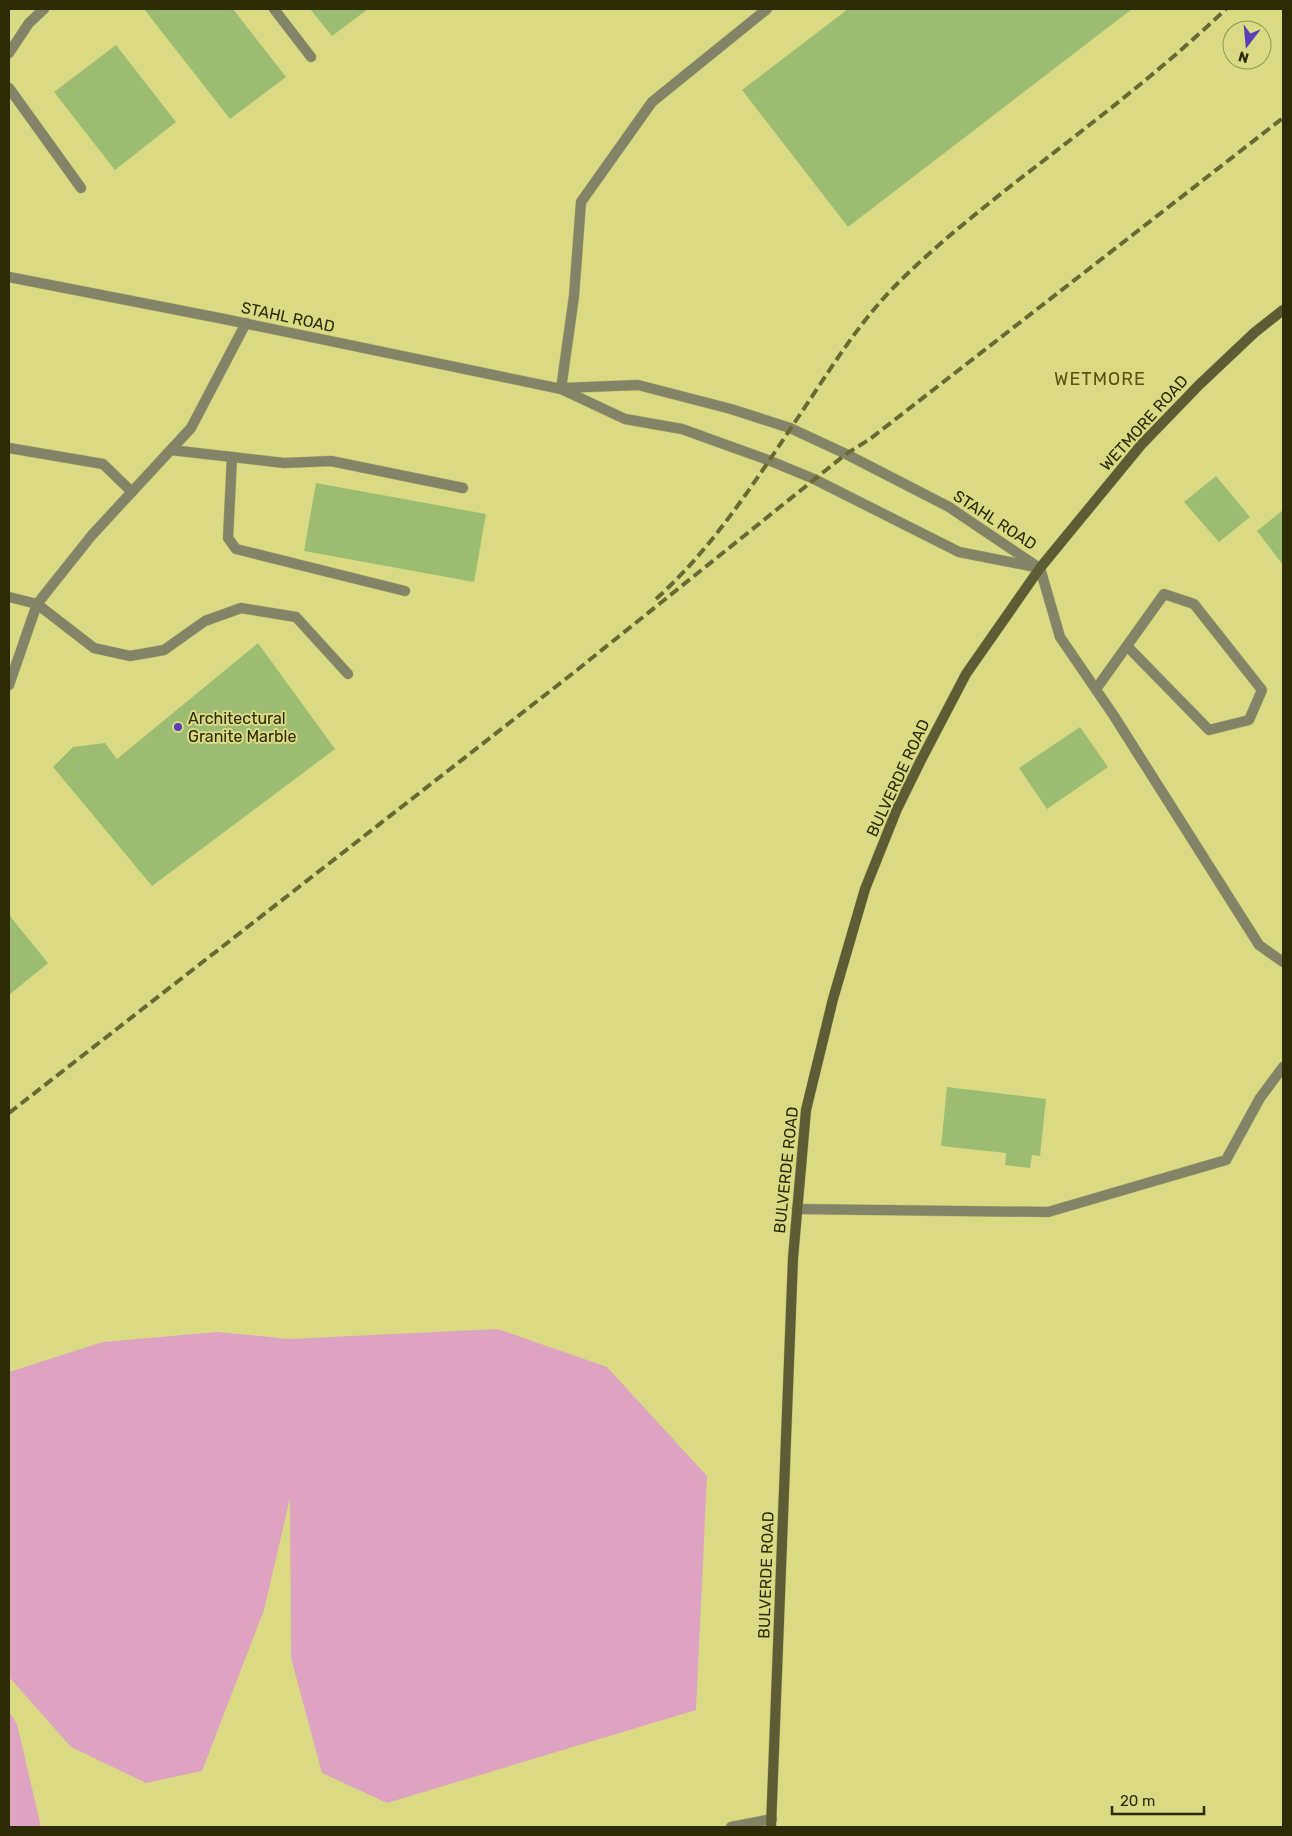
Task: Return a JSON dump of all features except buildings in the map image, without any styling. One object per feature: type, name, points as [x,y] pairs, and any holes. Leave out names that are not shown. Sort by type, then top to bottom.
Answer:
[{"type":"main road","name":"WETMORE ROAD","points":[[1040,568],[1141,445],[1199,385],[1254,333],[1283,310]]},
{"type":"main road","name":"BULVERDE ROAD","points":[[772,1823],[793,1258],[806,1110],[833,999],[865,889],[901,801],[962,682],[1040,568]]},
{"type":"street","points":[[9,53],[29,23],[44,9]]},
{"type":"street","points":[[274,9],[311,57]]},
{"type":"street","points":[[561,388],[574,296],[581,202],[652,102],[766,9]]},
{"type":"street","points":[[9,88],[80,188]]},
{"type":"street","name":"STAHL ROAD","points":[[9,277],[246,323],[561,388],[625,418],[682,429],[768,460],[814,479],[959,552],[1040,568]]},
{"type":"street","points":[[9,685],[37,604],[92,535],[192,428],[246,323]]},
{"type":"street","name":"STAHL ROAD","points":[[561,388],[638,384],[790,428],[846,454],[949,507],[1040,568]]},
{"type":"street","points":[[9,448],[103,464],[132,492]]},
{"type":"street","points":[[171,450],[284,463],[331,461],[463,488]]},
{"type":"street","points":[[232,457],[228,538],[236,549],[405,591]]},
{"type":"street","points":[[1040,568],[1060,637],[1096,689],[1259,945],[1283,962]]},
{"type":"street","points":[[1096,689],[1164,594],[1194,604],[1262,690],[1249,720],[1209,730],[1127,646]]},
{"type":"street","points":[[9,597],[37,604],[94,648],[130,656],[164,650],[205,621],[241,608],[296,618],[348,674]]},
{"type":"street","points":[[797,1209],[1048,1212],[1086,1201],[1226,1160],[1260,1098],[1283,1067]]},
{"type":"street","points":[[731,1827],[772,1823]]},
{"type":"shaded area","points":[[498,1329],[607,1367],[707,1476],[696,1710],[387,1803],[322,1773],[291,1658],[290,1498],[264,1610],[202,1771],[146,1783],[71,1747],[9,1677],[9,1372],[103,1342],[217,1332],[289,1339]]},
{"type":"shaded area","points":[[9,1712],[17,1724],[41,1827],[9,1827]]},
{"type":"railway","points":[[656,599],[677,579],[715,536],[767,464],[845,347],[870,314],[898,283],[927,255],[1005,190],[1177,54],[1226,9]]},
{"type":"railway","points":[[9,1113],[572,674],[846,454],[870,439],[1283,118]]},
{"type":"place","name":"Architectural Granite Marble","points":[[178,727]]},
{"type":"district","name":"WETMORE","points":[[1100,379]]}]
